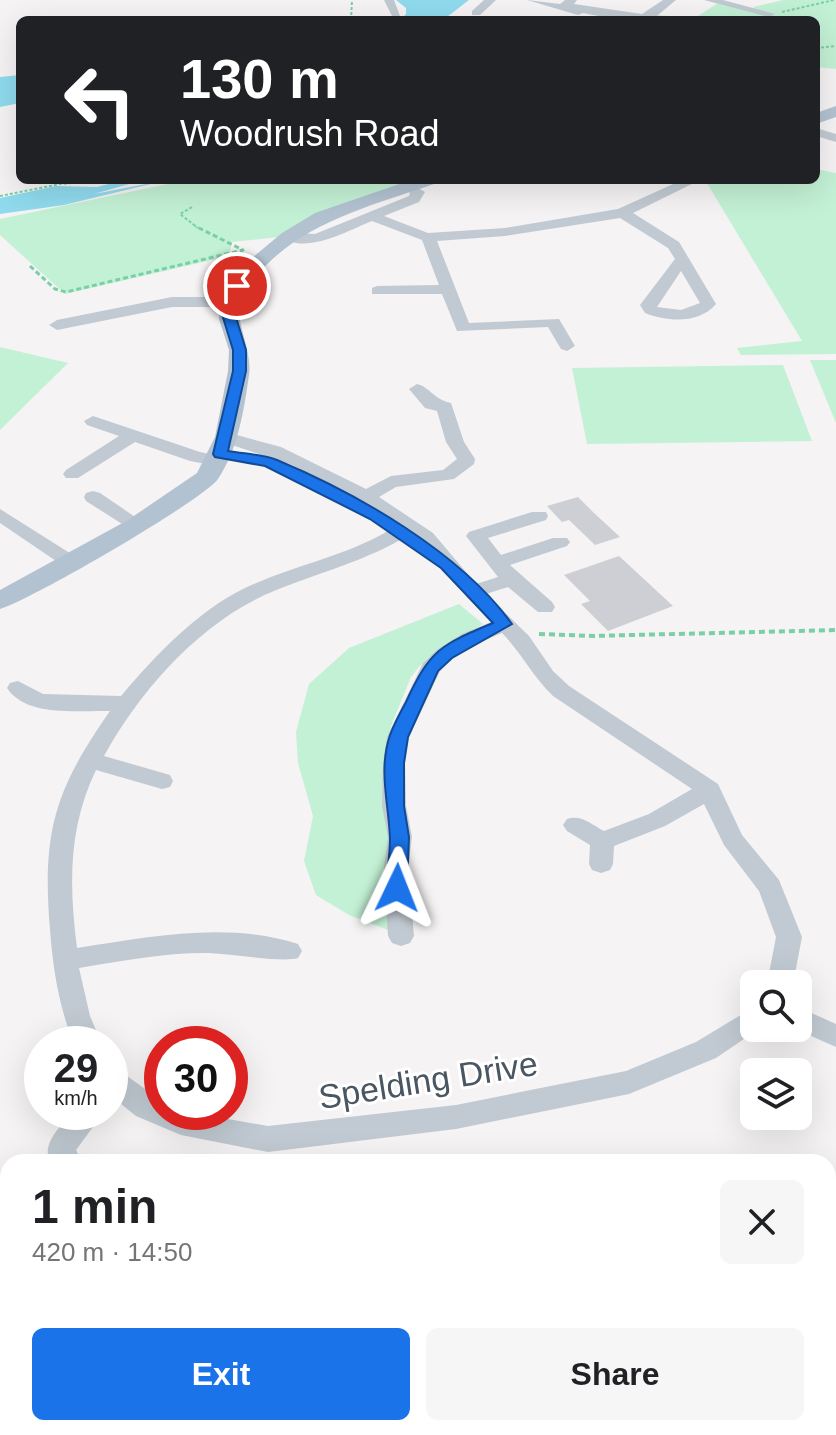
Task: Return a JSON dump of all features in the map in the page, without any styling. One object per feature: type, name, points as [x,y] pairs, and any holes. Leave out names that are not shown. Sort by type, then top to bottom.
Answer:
[{"type":"main road","points":[[0,601],[137,525],[197,487],[221,450],[240,361],[229,319],[229,302],[244,276],[289,237],[321,217],[416,184]]},
{"type":"street","points":[[389,0],[396,14]]},
{"type":"street","points":[[476,13],[491,0]]},
{"type":"street","points":[[532,0],[569,3],[604,14],[626,16]]},
{"type":"street","points":[[532,0],[602,16]]},
{"type":"street","points":[[651,16],[671,0]]},
{"type":"street","points":[[709,0],[769,14]]},
{"type":"street","points":[[289,237],[312,240],[372,216],[418,197],[419,184]]},
{"type":"street","points":[[372,216],[428,237],[517,230],[622,213],[684,184]]},
{"type":"street","points":[[622,213],[666,238],[682,260]]},
{"type":"street","points":[[428,237],[463,328],[553,322],[567,346]]},
{"type":"street","points":[[377,291],[448,289]]},
{"type":"street","points":[[67,325],[172,302],[229,302]]},
{"type":"street","points":[[360,501],[405,478],[448,475],[462,469],[466,459],[455,442],[451,414],[431,404],[417,389]]},
{"type":"street","points":[[93,421],[196,457],[221,450],[270,463],[360,501],[406,528],[522,641],[545,676],[561,691],[710,790],[732,839],[770,887],[789,937],[783,970]]},
{"type":"street","points":[[72,474],[133,435]]},
{"type":"street","points":[[93,497],[137,525]]},
{"type":"street","points":[[0,515],[69,561]]},
{"type":"street","points":[[539,516],[476,536],[511,580],[545,607]]},
{"type":"street","points":[[80,1026],[64,960],[59,894],[61,836],[78,780],[90,760],[128,704],[157,669],[225,608],[270,585],[365,553],[406,528]]},
{"type":"street","points":[[497,563],[560,542]]},
{"type":"street","points":[[472,592],[511,580]]},
{"type":"street","points":[[401,936],[408,907],[396,868],[400,837],[394,806],[394,763],[398,737],[431,668],[445,654],[469,639],[504,624]]},
{"type":"street","points":[[18,688],[38,701],[128,704]]},
{"type":"street","points":[[90,760],[162,781]]},
{"type":"street","points":[[575,825],[602,852],[710,790]]},
{"type":"street","points":[[64,960],[192,940],[251,942],[289,951]]},
{"type":"street","points":[[812,1025],[836,1036]]},
{"type":"street","name":"Spelding Drive","points":[[128,1095],[181,1123],[268,1139],[456,1117],[629,1082],[706,1050],[740,1027]]},
{"type":"street","points":[[61,1154],[63,1145],[75,1130]]},
{"type":"path","points":[[0,196],[60,184]]},
{"type":"path","points":[[30,266],[55,289],[66,292],[243,250],[214,238],[183,218],[180,214],[192,207]]},
{"type":"path","points":[[522,641],[539,633],[593,636],[836,630]]},
{"type":"green space","points":[[783,0],[836,0],[836,69],[820,67],[820,16],[698,16],[718,3],[755,9],[753,7]]},
{"type":"green space","points":[[820,170],[836,173],[836,354],[741,355],[737,348],[802,341],[707,184],[820,184]]},
{"type":"green space","points":[[168,184],[406,184],[311,217],[279,237],[232,242],[229,256],[65,294],[0,235],[0,219]]},
{"type":"green space","points":[[0,347],[68,363],[0,430]]},
{"type":"green space","points":[[810,360],[836,360],[836,423]]},
{"type":"green space","points":[[783,365],[812,441],[587,444],[572,368]]},
{"type":"green space","points":[[459,604],[483,624],[429,657],[418,668],[411,677],[391,726],[385,770],[390,843],[388,930],[349,915],[316,895],[304,861],[313,816],[298,763],[296,732],[309,684],[349,648]]},
{"type":"water","points":[[396,0],[469,0],[448,16],[404,16],[406,8]]},
{"type":"water","points":[[16,75],[16,104],[0,107],[0,77]]},
{"type":"water","points":[[129,184],[94,194],[151,184],[64,205],[0,214],[0,198],[56,186]]},
{"type":"building","points":[[578,497],[620,537],[595,545],[569,520],[562,522],[547,506]]},
{"type":"building","points":[[619,556],[673,606],[608,631],[581,604],[590,601],[564,575]]},
{"type":"route","points":[[237,286],[228,311],[239,350],[239,371],[220,454],[260,459],[376,516],[447,565],[504,624],[469,639],[445,654],[431,668],[398,737],[394,763],[394,806],[400,837],[397,888]]}]
